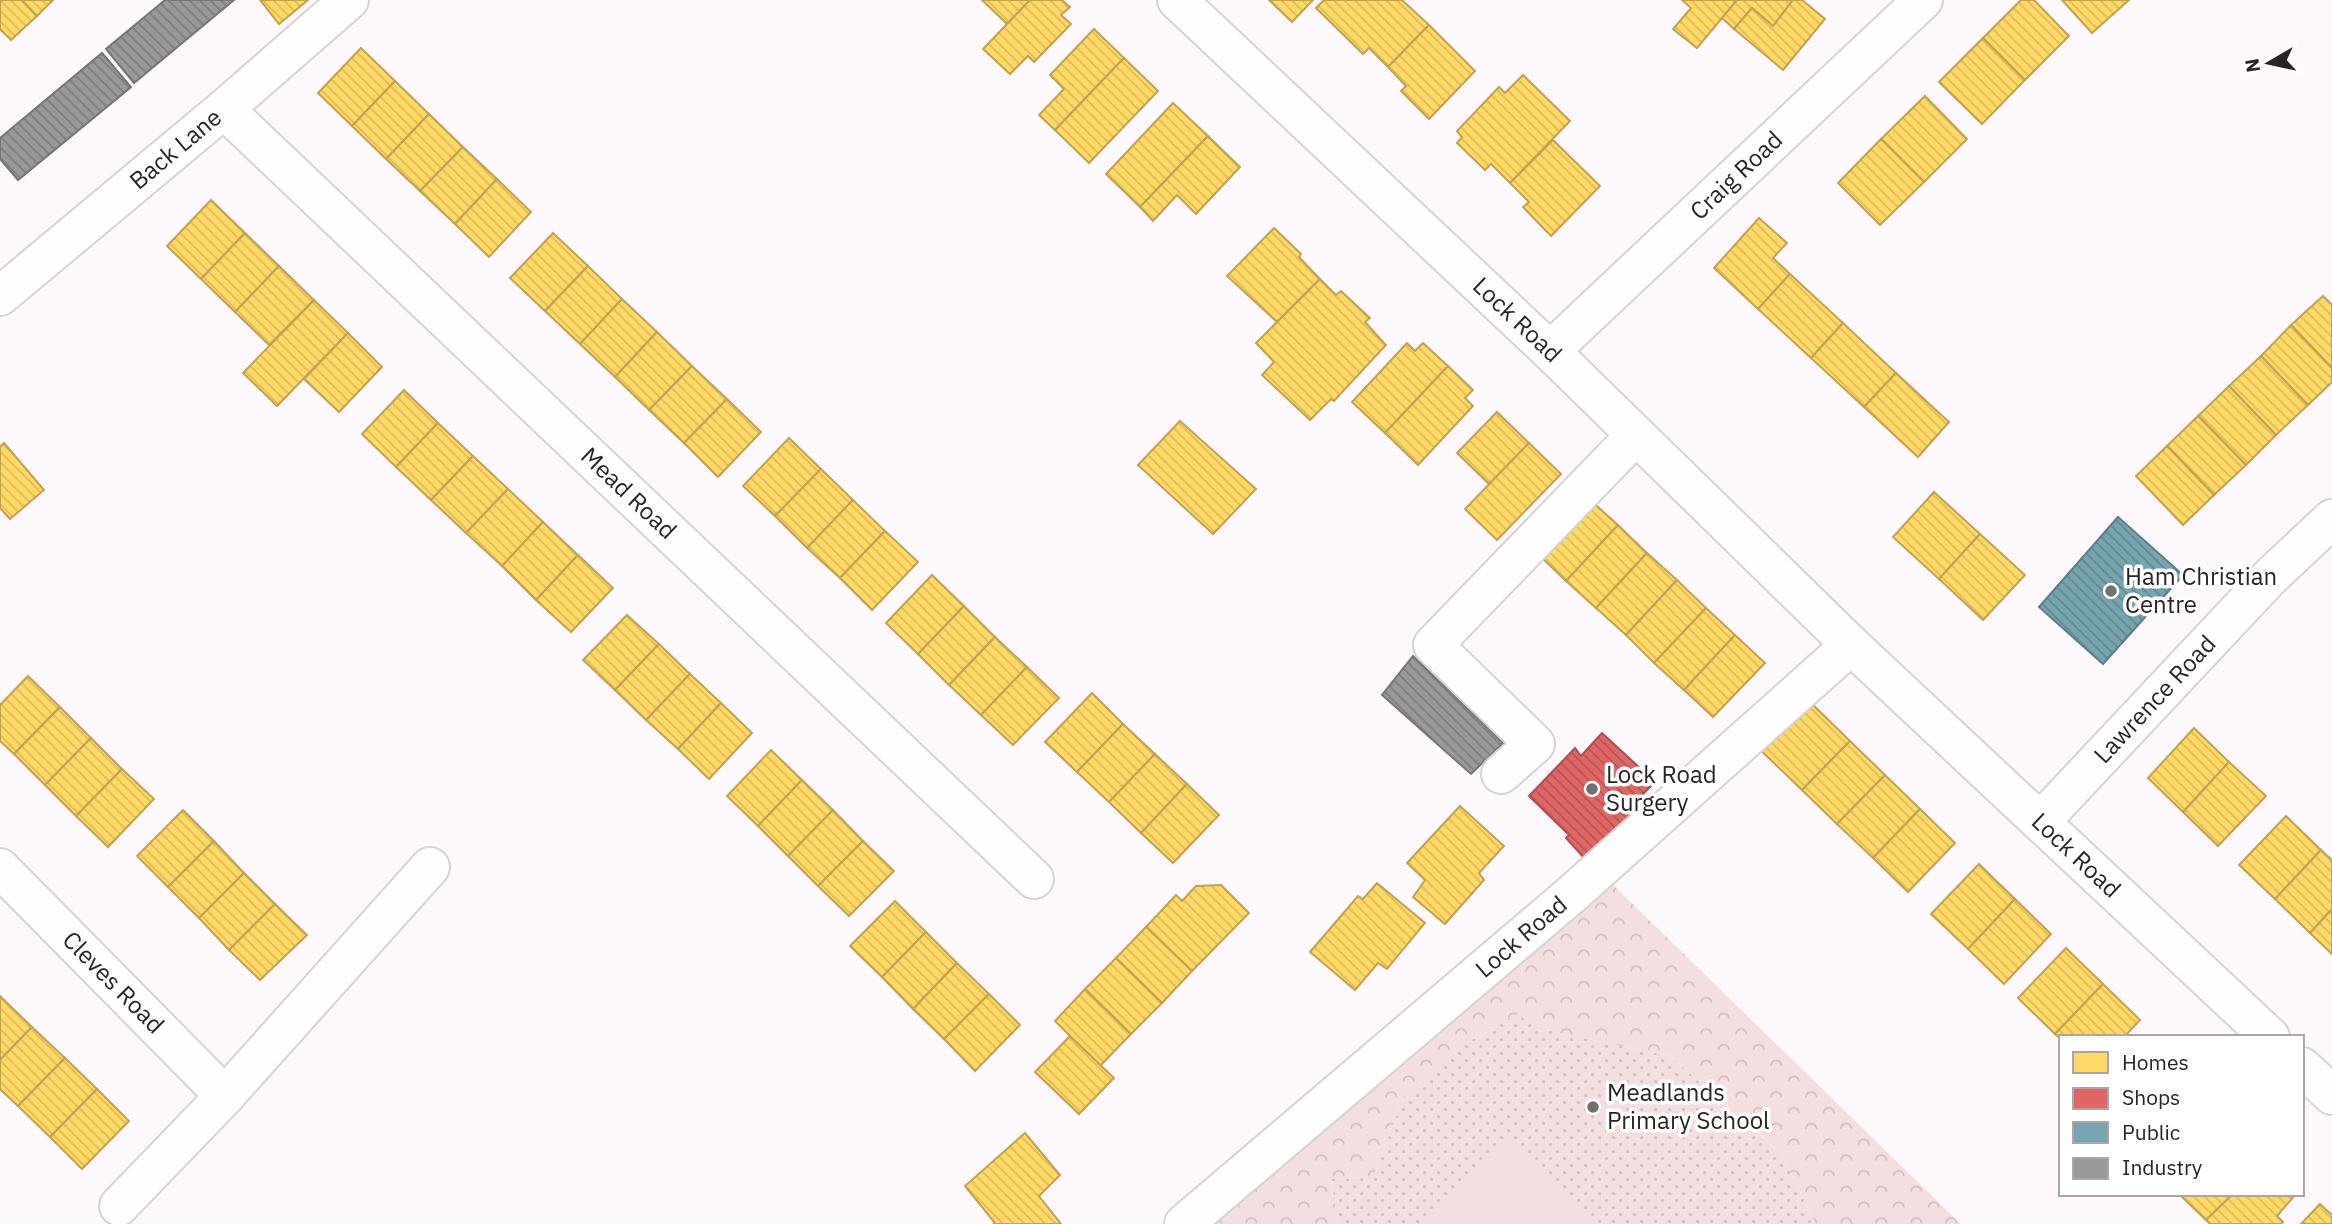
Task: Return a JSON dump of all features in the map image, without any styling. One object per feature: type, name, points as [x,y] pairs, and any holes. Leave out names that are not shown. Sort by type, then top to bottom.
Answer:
[{"type":"street","name":"Back Lane","points":[[0,296],[224,109],[349,0]]},
{"type":"street","name":"Lock Road","points":[[1177,0],[1550,351],[1852,645],[2268,1035]]},
{"type":"street","name":"Craig Road","points":[[1550,351],[1906,5]]},
{"type":"street","name":"Mead Road","points":[[224,109],[1034,879]]},
{"type":"street","points":[[1501,774],[1535,744],[1433,645],[1636,435]]},
{"type":"street","name":"Lawrence Road","points":[[2040,822],[2270,577],[2332,519]]},
{"type":"street","name":"Lock Road","points":[[1184,1224],[1573,894],[1852,645]]},
{"type":"street","points":[[119,1206],[225,1096],[430,867]]},
{"type":"street","name":"Cleves Road","points":[[0,868],[225,1096]]},
{"type":"street","points":[[2304,1069],[2332,1095]]},
{"type":"green space","points":[[1610,882],[1961,1224],[1816,1224],[1781,1153],[1670,1056],[1540,1029],[1517,1014],[1463,1045],[1404,1096],[1373,1178],[1331,1179],[1338,1224],[1207,1224]]},
{"type":"green space","points":[[1517,1014],[1541,1029],[1670,1056],[1781,1153],[1816,1224],[1338,1224],[1331,1179],[1373,1178],[1404,1096],[1463,1045]]},
{"type":"green space","points":[[1511,1137],[1593,1224],[1420,1224]]},
{"type":"building: Homes","points":[[0,0],[22,0],[37,16],[11,40],[0,29]]},
{"type":"building: Homes","points":[[22,0],[53,0],[37,16]]},
{"type":"building: Homes","points":[[260,0],[308,0],[279,24]]},
{"type":"building: Homes","points":[[982,0],[1030,0],[1007,24]]},
{"type":"building: Homes","points":[[1030,0],[1062,0],[1070,7],[1061,15],[1071,24],[1034,62],[1028,56],[1010,74],[983,49]]},
{"type":"building: Homes","points":[[1269,0],[1313,0],[1292,22]]},
{"type":"building: Homes","points":[[1324,0],[1402,0],[1429,25],[1388,67],[1369,48],[1363,54],[1316,8]]},
{"type":"building: Homes","points":[[1682,0],[1737,0],[1697,48],[1673,29],[1691,8]]},
{"type":"building: Homes","points":[[1737,0],[1793,0],[1773,26],[1752,8],[1734,29],[1722,18]]},
{"type":"building: Homes","points":[[1793,0],[1802,0],[1825,19],[1783,70],[1734,29],[1752,8],[1773,26]]},
{"type":"building: Homes","points":[[2021,0],[2034,0],[2069,36],[2025,80],[1983,38]]},
{"type":"building: Homes","points":[[2062,0],[2129,0],[2092,33]]},
{"type":"building: Homes","points":[[1429,25],[1475,71],[1429,119],[1401,91],[1406,86],[1388,67]]},
{"type":"building: Homes","points":[[1094,29],[1124,58],[1055,130],[1039,115],[1064,89],[1050,75]]},
{"type":"building: Homes","points":[[1983,38],[2025,80],[1982,124],[1939,82]]},
{"type":"building: Homes","points":[[361,48],[395,81],[352,126],[318,93]]},
{"type":"building: Homes","points":[[1124,58],[1158,91],[1089,163],[1055,130]]},
{"type":"building: Homes","points":[[1523,75],[1570,121],[1510,183],[1491,164],[1485,170],[1457,143],[1462,137],[1457,131],[1499,87],[1505,93]]},
{"type":"building: Homes","points":[[395,81],[429,114],[386,159],[352,126]]},
{"type":"building: Homes","points":[[1925,96],[1967,139],[1924,182],[1881,139]]},
{"type":"building: Homes","points":[[1173,103],[1208,136],[1140,207],[1106,174]]},
{"type":"building: Homes","points":[[429,114],[463,147],[420,191],[386,159]]},
{"type":"building: Homes","points":[[1208,136],[1240,167],[1196,214],[1177,195],[1153,221],[1140,207]]},
{"type":"building: Homes","points":[[1881,139],[1924,182],[1880,225],[1838,183]]},
{"type":"building: Homes","points":[[1553,140],[1600,186],[1551,236],[1523,207],[1529,202],[1510,183]]},
{"type":"building: Homes","points":[[463,147],[497,179],[455,224],[420,191]]},
{"type":"building: Homes","points":[[497,179],[531,212],[489,257],[455,224]]},
{"type":"building: Homes","points":[[211,200],[245,233],[201,279],[167,246]]},
{"type":"building: Homes","points":[[1759,218],[1787,243],[1773,258],[1790,274],[1758,309],[1714,268]]},
{"type":"building: Homes","points":[[1274,228],[1301,254],[1299,257],[1320,279],[1277,322],[1227,276]]},
{"type":"building: Homes","points":[[245,233],[279,266],[235,312],[201,279]]},
{"type":"building: Homes","points":[[553,233],[588,266],[545,311],[510,278]]},
{"type":"building: Homes","points":[[279,266],[314,300],[269,345],[235,312]]},
{"type":"building: Homes","points":[[588,266],[622,299],[580,344],[545,311]]},
{"type":"building: Homes","points":[[1790,274],[1843,323],[1811,358],[1758,309]]},
{"type":"building: Homes","points":[[1320,279],[1336,295],[1341,291],[1370,318],[1365,322],[1386,345],[1334,401],[1331,399],[1310,420],[1262,375],[1274,362],[1256,343]]},
{"type":"building: Homes","points":[[2323,296],[2332,305],[2332,368],[2291,325]]},
{"type":"building: Homes","points":[[622,299],[657,332],[615,377],[580,344]]},
{"type":"building: Homes","points":[[314,300],[348,333],[277,406],[243,373]]},
{"type":"building: Homes","points":[[1843,323],[1896,373],[1864,407],[1811,358]]},
{"type":"building: Homes","points":[[2291,325],[2332,368],[2332,382],[2308,405],[2261,356]]},
{"type":"building: Homes","points":[[657,332],[692,366],[649,410],[615,377]]},
{"type":"building: Homes","points":[[348,333],[382,367],[339,412],[304,379]]},
{"type":"building: Homes","points":[[1407,343],[1415,351],[1423,343],[1448,366],[1385,433],[1352,402]]},
{"type":"building: Homes","points":[[2261,356],[2308,405],[2276,435],[2229,386]]},
{"type":"building: Homes","points":[[692,366],[727,399],[684,443],[649,410]]},
{"type":"building: Homes","points":[[1448,366],[1473,390],[1465,398],[1473,406],[1418,465],[1385,433]]},
{"type":"building: Homes","points":[[1896,373],[1949,422],[1918,457],[1864,407]]},
{"type":"building: Homes","points":[[2229,386],[2276,435],[2246,465],[2198,416]]},
{"type":"building: Homes","points":[[404,390],[438,423],[396,467],[362,434]]},
{"type":"building: Homes","points":[[727,399],[761,432],[718,477],[684,443]]},
{"type":"building: Homes","points":[[1497,412],[1529,443],[1489,484],[1457,453]]},
{"type":"building: Homes","points":[[2198,416],[2246,465],[2214,495],[2167,446]]},
{"type":"building: Homes","points":[[1180,421],[1256,489],[1213,534],[1138,465]]},
{"type":"building: Homes","points":[[438,423],[473,456],[431,500],[396,467]]},
{"type":"building: Homes","points":[[789,438],[821,469],[775,516],[743,486]]},
{"type":"building: Homes","points":[[4,443],[44,490],[10,519],[0,508],[0,447]]},
{"type":"building: Homes","points":[[1529,443],[1561,474],[1497,540],[1465,509]]},
{"type":"building: Homes","points":[[2167,446],[2214,495],[2183,525],[2136,476]]},
{"type":"building: Homes","points":[[473,456],[508,489],[466,533],[431,500]]},
{"type":"building: Homes","points":[[821,469],[853,500],[807,548],[775,516]]},
{"type":"building: Homes","points":[[508,489],[543,522],[502,566],[466,533]]},
{"type":"building: Homes","points":[[1934,492],[1980,534],[1939,579],[1893,537]]},
{"type":"building: Homes","points":[[1588,498],[1618,525],[1566,581],[1537,553]]},
{"type":"building: Homes","points":[[853,500],[885,531],[840,578],[807,548]]},
{"type":"building: Homes","points":[[543,522],[578,555],[536,600],[502,566]]},
{"type":"building: Homes","points":[[1618,525],[1647,553],[1596,608],[1566,581]]},
{"type":"building: Homes","points":[[885,531],[918,562],[872,610],[840,578]]},
{"type":"building: Homes","points":[[1980,534],[2025,575],[1983,620],[1939,579]]},
{"type":"building: Homes","points":[[1647,553],[1677,580],[1626,635],[1596,608]]},
{"type":"building: Homes","points":[[578,555],[613,588],[571,632],[536,600]]},
{"type":"building: Homes","points":[[932,575],[964,606],[918,654],[886,623]]},
{"type":"building: Homes","points":[[1677,580],[1706,608],[1654,663],[1626,635]]},
{"type":"building: Homes","points":[[964,606],[995,637],[949,685],[918,654]]},
{"type":"building: Homes","points":[[1706,608],[1735,635],[1684,690],[1654,663]]},
{"type":"building: Homes","points":[[627,615],[659,644],[615,690],[583,660]]},
{"type":"building: Homes","points":[[1735,635],[1765,663],[1713,717],[1684,690]]},
{"type":"building: Homes","points":[[995,637],[1027,667],[981,715],[949,685]]},
{"type":"building: Homes","points":[[659,644],[690,674],[646,720],[615,690]]},
{"type":"building: Homes","points":[[1027,667],[1059,698],[1013,745],[981,715]]},
{"type":"building: Homes","points":[[690,674],[721,703],[678,749],[646,720]]},
{"type":"building: Homes","points":[[28,676],[60,707],[14,754],[0,741],[0,705]]},
{"type":"building: Homes","points":[[1092,693],[1123,724],[1077,772],[1045,742]]},
{"type":"building: Homes","points":[[1806,698],[1850,741],[1802,790],[1750,740]]},
{"type":"building: Homes","points":[[721,703],[752,733],[709,779],[678,749]]},
{"type":"building: Homes","points":[[60,707],[91,738],[45,785],[14,754]]},
{"type":"building: Homes","points":[[1123,724],[1155,754],[1109,802],[1077,772]]},
{"type":"building: Homes","points":[[2194,728],[2229,762],[2183,812],[2148,778]]},
{"type":"building: Homes","points":[[91,738],[122,769],[76,816],[45,785]]},
{"type":"building: Homes","points":[[1850,741],[1885,775],[1837,824],[1802,790]]},
{"type":"building: Homes","points":[[771,750],[802,780],[758,826],[727,796]]},
{"type":"building: Homes","points":[[1155,754],[1187,784],[1141,833],[1109,802]]},
{"type":"building: Homes","points":[[2229,762],[2266,796],[2218,846],[2183,812]]},
{"type":"building: Homes","points":[[122,769],[154,799],[108,847],[76,816]]},
{"type":"building: Homes","points":[[1885,775],[1920,809],[1873,858],[1837,824]]},
{"type":"building: Homes","points":[[802,780],[833,810],[788,856],[758,826]]},
{"type":"building: Homes","points":[[1187,784],[1219,815],[1173,863],[1141,833]]},
{"type":"building: Homes","points":[[1460,806],[1504,846],[1479,873],[1484,880],[1445,924],[1413,897],[1425,880],[1407,863]]},
{"type":"building: Homes","points":[[1920,809],[1955,843],[1908,892],[1873,858]]},
{"type":"building: Homes","points":[[183,810],[214,841],[168,887],[137,856]]},
{"type":"building: Homes","points":[[833,810],[863,841],[818,886],[788,856]]},
{"type":"building: Homes","points":[[2286,816],[2321,850],[2275,899],[2239,865]]},
{"type":"building: Homes","points":[[214,841],[244,873],[199,918],[168,887]]},
{"type":"building: Homes","points":[[863,841],[894,871],[849,916],[818,886]]},
{"type":"building: Homes","points":[[2321,850],[2332,860],[2332,909],[2310,933],[2275,899]]},
{"type":"building: Homes","points":[[1979,864],[2015,899],[1968,949],[1931,914]]},
{"type":"building: Homes","points":[[244,873],[275,904],[229,950],[199,918]]},
{"type":"building: Homes","points":[[1377,883],[1425,923],[1387,969],[1378,963],[1355,990],[1310,952],[1358,896],[1363,899]]},
{"type":"building: Homes","points":[[1221,885],[1249,913],[1192,971],[1146,927],[1176,895],[1182,901],[1196,886]]},
{"type":"building: Homes","points":[[2015,899],[2051,934],[2004,984],[1968,949]]},
{"type":"building: Homes","points":[[895,901],[926,932],[882,977],[850,946]]},
{"type":"building: Homes","points":[[275,904],[307,935],[260,980],[229,950]]},
{"type":"building: Homes","points":[[2332,909],[2332,954],[2310,933]]},
{"type":"building: Homes","points":[[1146,927],[1192,971],[1162,1003],[1116,958]]},
{"type":"building: Homes","points":[[926,932],[957,963],[913,1009],[882,977]]},
{"type":"building: Homes","points":[[2066,948],[2103,984],[2055,1034],[2018,998]]},
{"type":"building: Homes","points":[[1116,958],[1162,1003],[1131,1034],[1085,989]]},
{"type":"building: Homes","points":[[957,963],[989,994],[944,1039],[913,1009]]},
{"type":"building: Homes","points":[[2103,984],[2140,1020],[2126,1035],[2059,1035],[2059,1037],[2055,1034]]},
{"type":"building: Homes","points":[[1085,989],[1131,1034],[1100,1066],[1055,1021]]},
{"type":"building: Homes","points":[[989,994],[1020,1025],[975,1071],[944,1039]]},
{"type":"building: Homes","points":[[0,996],[32,1027],[0,1060]]},
{"type":"building: Homes","points":[[32,1027],[65,1058],[18,1106],[0,1089],[0,1060]]},
{"type":"building: Homes","points":[[1070,1036],[1114,1078],[1079,1114],[1035,1072]]},
{"type":"building: Homes","points":[[65,1058],[97,1089],[50,1137],[18,1106]]},
{"type":"building: Homes","points":[[97,1089],[129,1121],[82,1169],[50,1137]]},
{"type":"building: Homes","points":[[1025,1133],[1060,1175],[1039,1196],[1061,1224],[993,1224],[995,1223],[965,1186]]},
{"type":"building: Homes","points":[[2181,1196],[2231,1196],[2206,1220]]},
{"type":"building: Homes","points":[[2231,1196],[2294,1196],[2277,1216],[2283,1222],[2281,1224],[2210,1224],[2206,1220]]},
{"type":"building: Homes","points":[[2320,1204],[2332,1215],[2332,1224],[2301,1224]]},
{"type":"building: Shops","name":"Lock Road Surgery","points":[[1602,733],[1655,782],[1636,801],[1642,807],[1586,860],[1566,838],[1569,835],[1529,796],[1575,748],[1581,756]]},
{"type":"building: Public","name":"Ham Christian Centre","points":[[2118,517],[2183,575],[2103,664],[2039,607]]},
{"type":"building: Industry","points":[[165,0],[234,0],[134,83],[106,49]]},
{"type":"building: Industry","points":[[102,53],[131,87],[18,180],[0,159],[0,138]]},
{"type":"building: Industry","points":[[1413,656],[1503,743],[1471,774],[1382,695]]},
{"type":"place","name":"Ham Christian Centre","points":[[2111,591]]},
{"type":"place","name":"Lock Road Surgery","points":[[1592,789]]},
{"type":"place","name":"Meadlands Primary School","points":[[1593,1107]]}]
